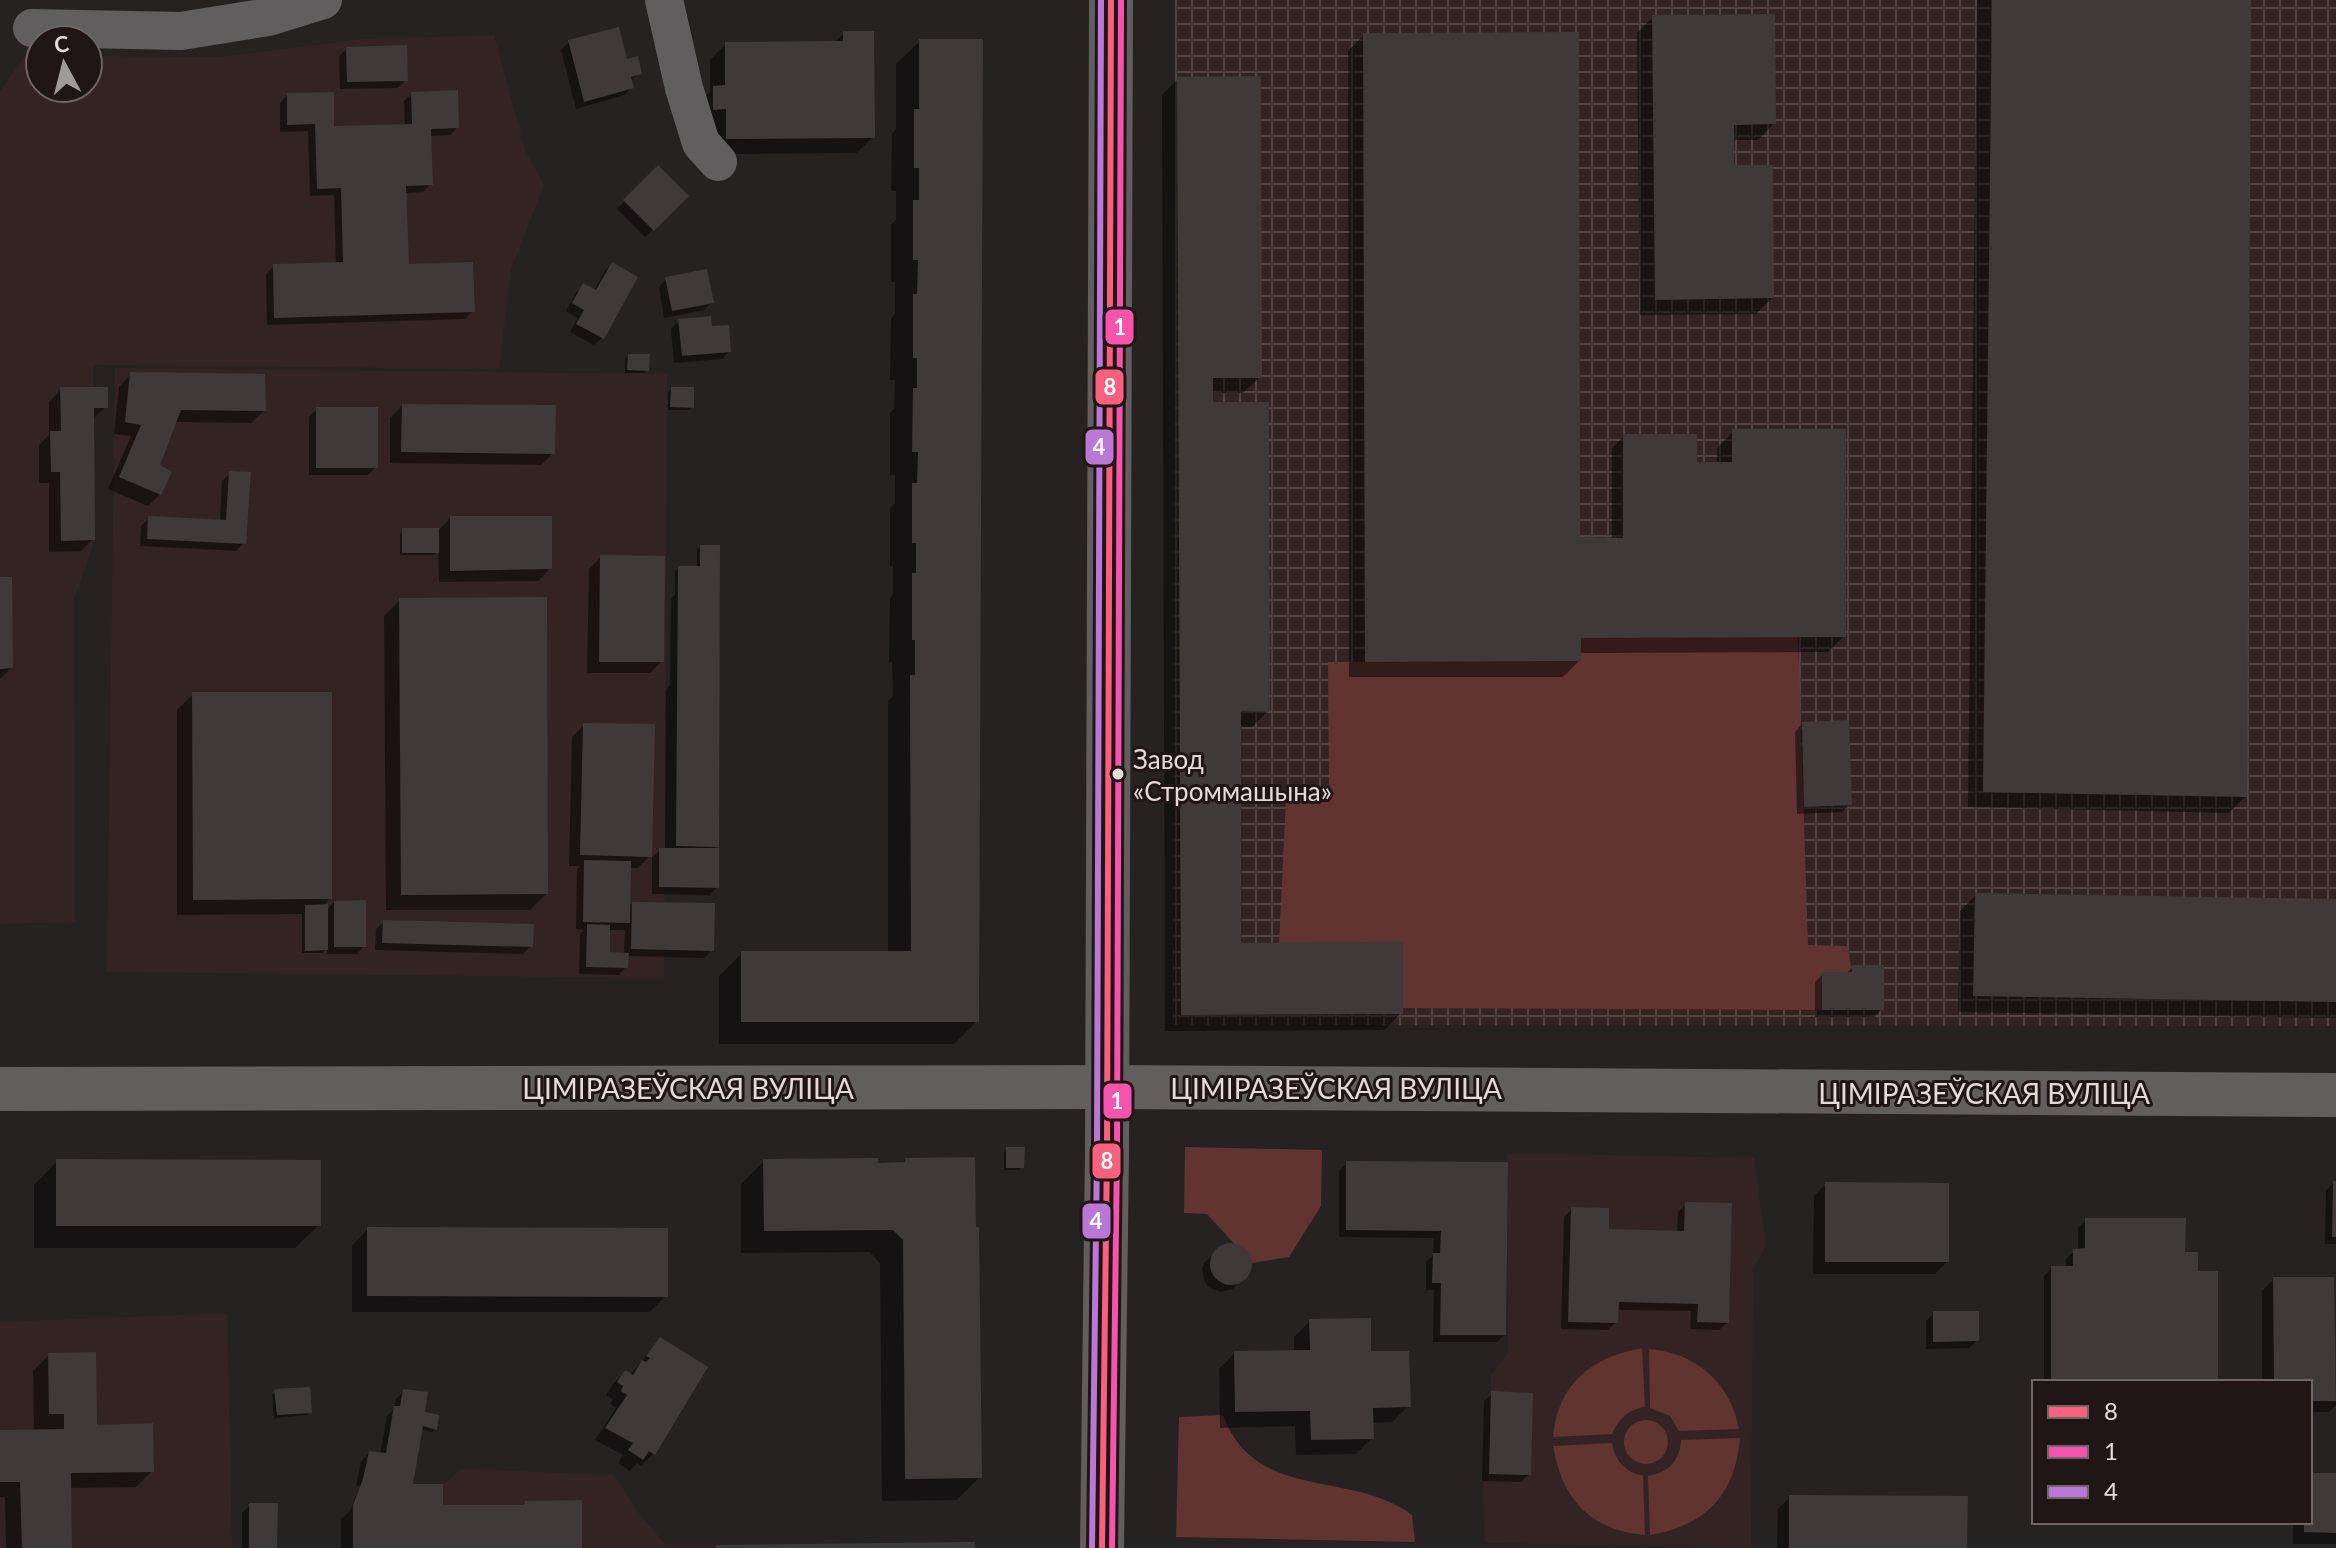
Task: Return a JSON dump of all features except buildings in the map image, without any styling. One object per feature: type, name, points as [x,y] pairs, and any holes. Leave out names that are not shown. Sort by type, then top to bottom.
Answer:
[{"type":"main road","points":[[1102,1548],[1111,0]]},
{"type":"main road","name":"ЦІМІРАЗЕЎСКАЯ ВУЛІЦА","points":[[0,1089],[1107,1087],[2336,1095]]},
{"type":"street","points":[[104,29],[181,31],[268,17],[323,0]]},
{"type":"street","points":[[664,0],[684,88],[701,143],[718,162]]},
{"type":"shaded area","points":[[1175,0],[2336,0],[2336,1026],[1173,1025]]},
{"type":"shaded area","points":[[494,35],[525,150],[544,185],[511,269],[499,369],[93,365],[95,540],[74,599],[75,922],[0,924],[0,91],[24,57],[24,104],[104,104],[104,56],[219,57],[365,39]]},
{"type":"shaded area","points":[[115,368],[667,374],[664,978],[107,972]]},
{"type":"shaded area","points":[[1798,637],[1808,945],[1848,946],[1852,972],[1822,972],[1822,1010],[1403,1008],[1403,942],[1279,943],[1286,799],[1329,796],[1328,662],[1580,661],[1581,638]]},
{"type":"shaded area","points":[[1185,1147],[1322,1150],[1321,1206],[1289,1257],[1252,1263],[1207,1214],[1184,1213]]},
{"type":"shaded area","points":[[1507,1153],[1754,1158],[1766,1246],[1753,1269],[1751,1548],[1485,1543],[1483,1484],[1489,1474],[1491,1375],[1508,1353]]},
{"type":"shaded area","points":[[227,1313],[232,1548],[0,1548],[0,1322]]},
{"type":"shaded area","points":[[1642,1348],[1645,1407],[1625,1416],[1612,1434],[1553,1437],[1562,1402],[1581,1376],[1608,1358]]},
{"type":"shaded area","points":[[1649,1349],[1682,1357],[1708,1373],[1728,1397],[1739,1429],[1679,1431],[1670,1416],[1650,1408]]},
{"type":"shaded area","points":[[1223,1415],[1238,1443],[1258,1461],[1281,1473],[1307,1481],[1362,1492],[1388,1501],[1412,1515],[1415,1542],[1176,1537],[1179,1417]]},
{"type":"shaded area","points":[[1646,1420],[1662,1426],[1668,1442],[1662,1458],[1646,1464],[1630,1458],[1624,1442],[1630,1426]]},
{"type":"shaded area","points":[[1740,1438],[1732,1476],[1714,1504],[1687,1524],[1650,1535],[1648,1476],[1672,1465],[1681,1440]]},
{"type":"shaded area","points":[[1612,1443],[1622,1465],[1643,1476],[1645,1535],[1626,1532],[1594,1519],[1563,1482],[1553,1446]]},
{"type":"shaded area","points":[[462,1469],[614,1475],[638,1512],[665,1544],[676,1546],[975,1542],[975,1548],[353,1548],[353,1505],[443,1505],[443,1484]]},
{"type":"transit line","name":"4","points":[[1092,1548],[1097,1151],[1101,0]]},
{"type":"transit line","name":"8","points":[[1102,1548],[1107,1151],[1111,0]]},
{"type":"transit line","name":"1","points":[[1112,1548],[1117,1151],[1121,0]]},
{"type":"place","name":"Завод «Строммашына»","points":[[1118,774]]}]
